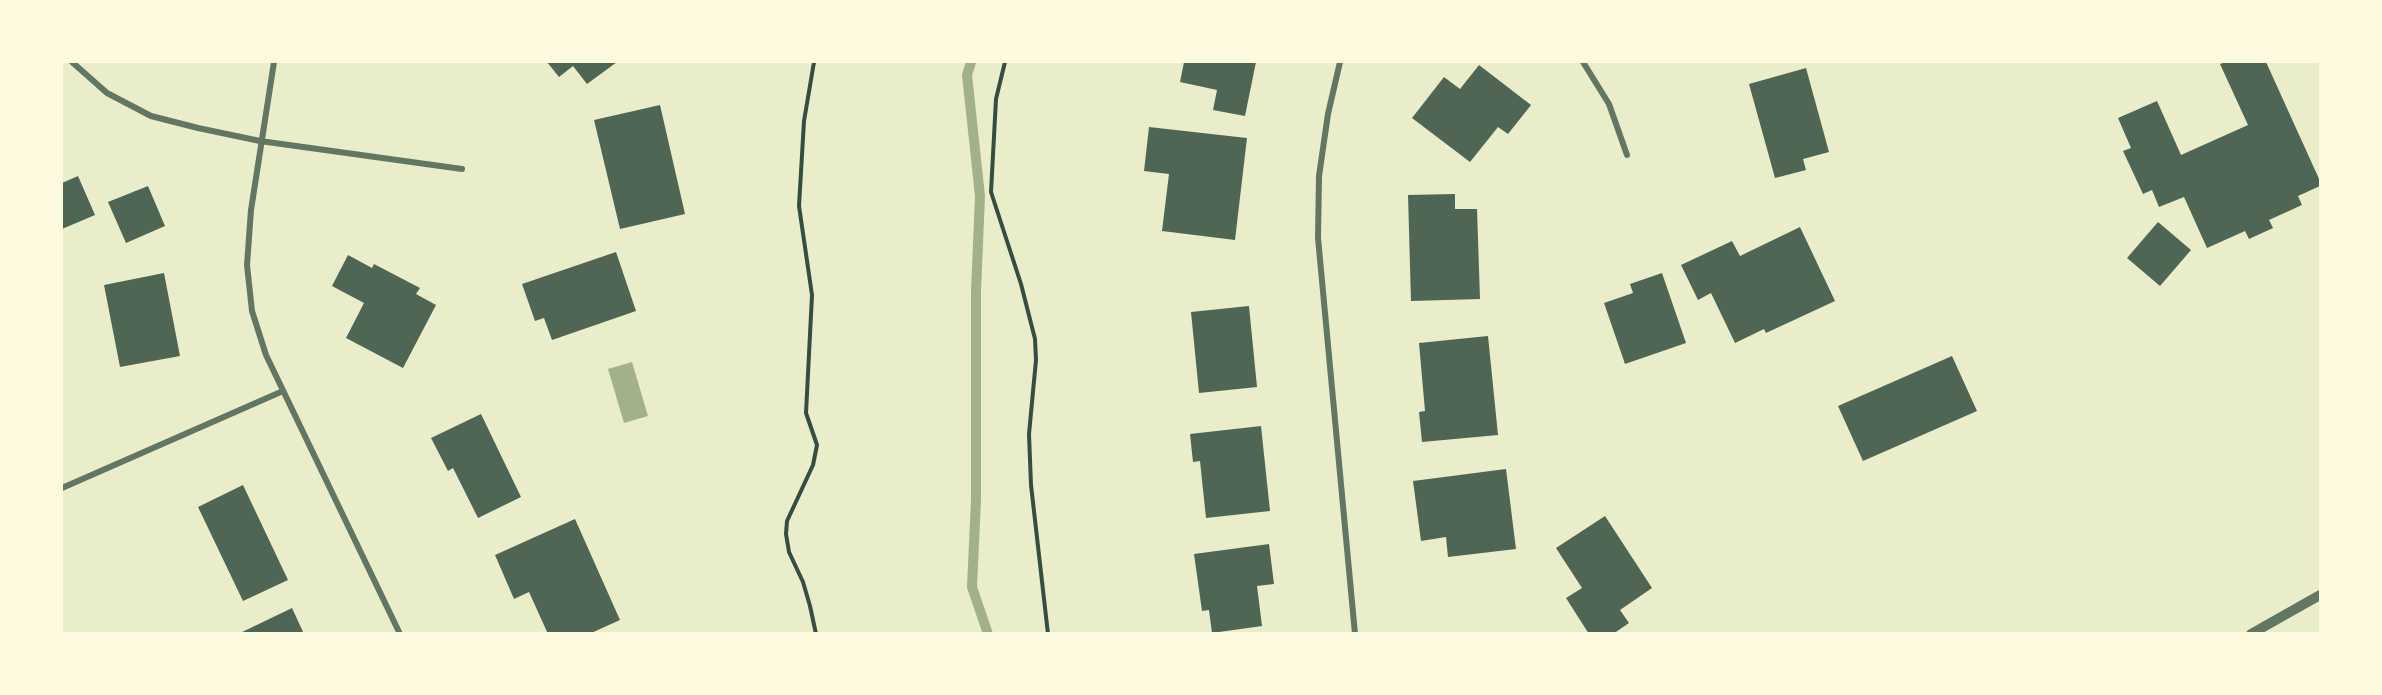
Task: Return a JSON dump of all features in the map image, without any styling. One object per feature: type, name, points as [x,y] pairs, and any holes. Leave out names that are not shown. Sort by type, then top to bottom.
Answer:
[{"type":"street","points":[[72,62],[107,93],[151,116],[260,141],[462,169]]},
{"type":"street","points":[[274,62],[251,210],[247,265],[252,311],[266,355],[399,633]]},
{"type":"street","points":[[1340,62],[1328,114],[1319,176],[1318,238],[1355,633]]},
{"type":"street","points":[[1583,62],[1609,104],[1627,155]]},
{"type":"street","points":[[62,488],[283,391]]},
{"type":"street","points":[[2252,633],[2320,596]]},
{"type":"path","points":[[814,62],[804,121],[799,206],[812,295],[806,414],[817,445],[813,465],[787,521],[786,534],[789,552],[808,598],[816,633]]},
{"type":"path","points":[[1005,62],[996,99],[991,192],[1021,284],[1035,339],[1036,360],[1029,434],[1031,485],[1048,633]]},
{"type":"shaded area","points":[[632,362],[648,416],[624,423],[608,369]]},
{"type":"building","points":[[547,62],[617,62],[587,84],[573,66],[559,77]]},
{"type":"building","points":[[1184,62],[1256,62],[1245,116],[1213,110],[1217,90],[1180,82]]},
{"type":"building","points":[[2266,62],[2320,181],[2320,186],[2298,196],[2302,205],[2269,220],[2273,228],[2249,239],[2245,231],[2207,248],[2184,197],[2159,207],[2152,190],[2143,194],[2123,151],[2131,148],[2118,118],[2157,101],[2181,155],[2248,125],[2220,64]]},
{"type":"building","points":[[1479,65],[1531,105],[1508,134],[1498,127],[1470,162],[1412,118],[1444,77],[1460,89]]},
{"type":"building","points":[[1806,68],[1829,152],[1803,159],[1806,170],[1775,178],[1749,84]]},
{"type":"building","points":[[660,105],[685,214],[620,229],[594,120]]},
{"type":"building","points":[[1149,127],[1247,138],[1235,240],[1162,231],[1169,174],[1144,171]]},
{"type":"building","points":[[78,176],[95,215],[62,229],[62,183]]},
{"type":"building","points":[[148,186],[165,226],[126,243],[108,202]]},
{"type":"building","points":[[1455,194],[1455,209],[1477,209],[1480,299],[1411,301],[1408,195]]},
{"type":"building","points":[[2158,222],[2191,250],[2160,286],[2127,258]]},
{"type":"building","points":[[1800,227],[1835,301],[1766,333],[1764,329],[1735,343],[1711,293],[1698,300],[1681,265],[1732,241],[1740,256]]},
{"type":"building","points":[[616,252],[636,311],[552,340],[544,318],[535,321],[522,284]]},
{"type":"building","points":[[348,255],[372,268],[374,264],[420,288],[416,294],[436,305],[403,368],[346,338],[364,303],[332,286]]},
{"type":"building","points":[[164,273],[180,356],[120,367],[104,285]]},
{"type":"building","points":[[1662,273],[1686,343],[1625,364],[1604,303],[1633,293],[1630,284]]},
{"type":"building","points":[[1249,306],[1257,387],[1199,393],[1191,312]]},
{"type":"building","points":[[1488,336],[1498,435],[1422,442],[1419,412],[1425,411],[1419,343]]},
{"type":"building","points":[[1952,356],[1977,411],[1863,461],[1838,406]]},
{"type":"building","points":[[481,414],[521,497],[478,518],[453,468],[448,471],[431,438]]},
{"type":"building","points":[[1261,426],[1270,511],[1206,518],[1200,461],[1193,462],[1190,434]]},
{"type":"building","points":[[1506,469],[1516,549],[1448,557],[1446,537],[1421,541],[1413,481]]},
{"type":"building","points":[[243,485],[288,580],[243,601],[198,507]]},
{"type":"building","points":[[1605,516],[1652,588],[1620,610],[1629,623],[1613,634],[1589,634],[1566,598],[1582,588],[1556,548]]},
{"type":"building","points":[[575,519],[620,620],[589,634],[548,634],[529,592],[514,599],[495,555]]},
{"type":"building","points":[[1269,544],[1274,584],[1257,586],[1262,626],[1212,633],[1209,610],[1202,611],[1194,554]]},
{"type":"building","points":[[292,608],[304,634],[238,634]]},
{"type":"waterway","points":[[971,62],[967,75],[980,196],[976,291],[976,499],[972,587],[988,634]]}]
